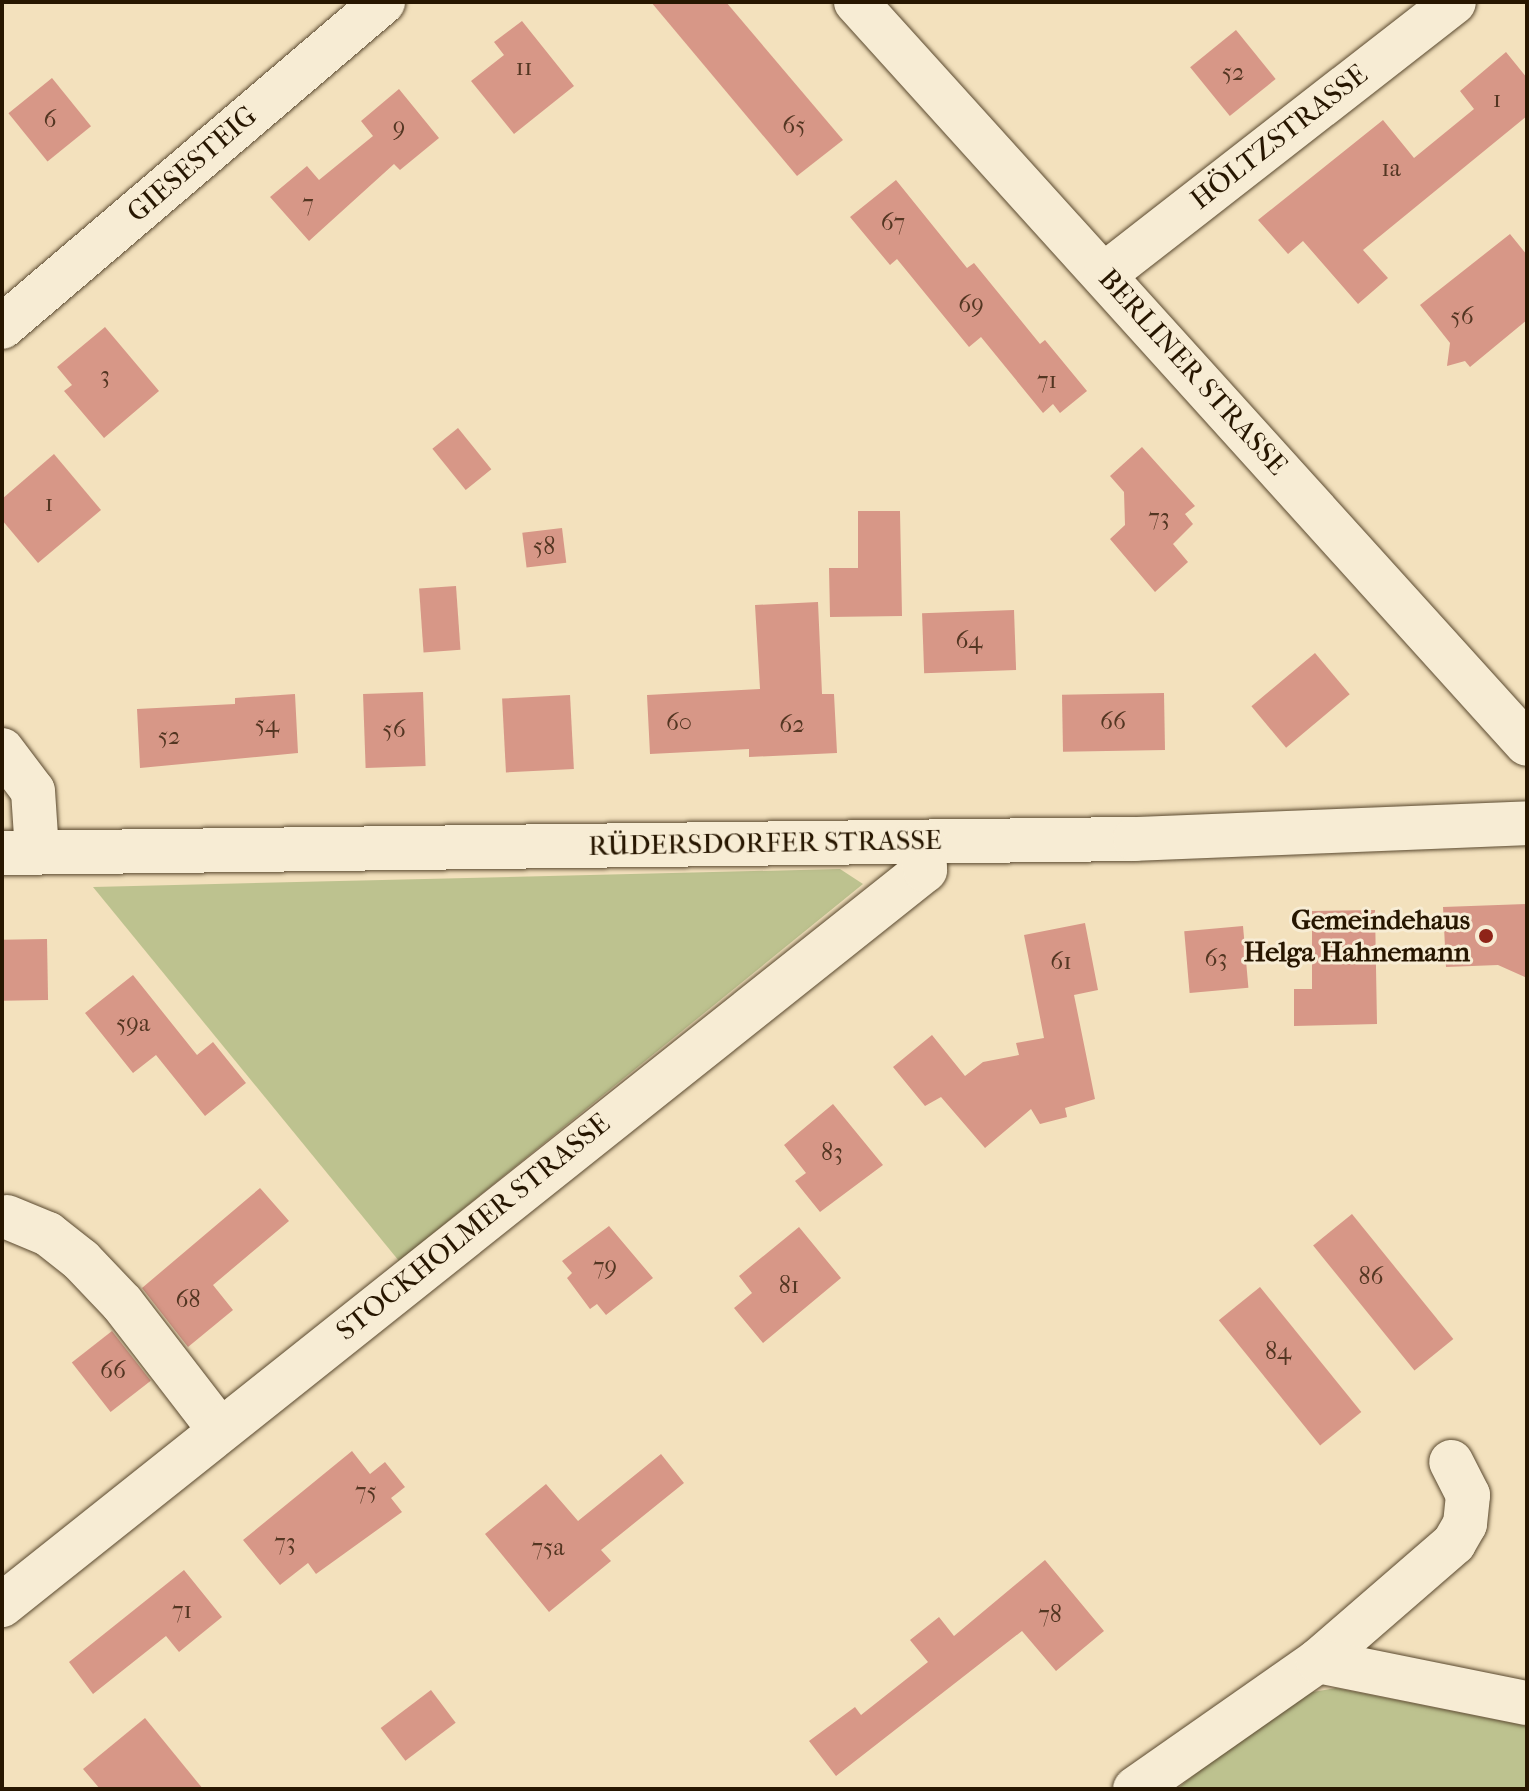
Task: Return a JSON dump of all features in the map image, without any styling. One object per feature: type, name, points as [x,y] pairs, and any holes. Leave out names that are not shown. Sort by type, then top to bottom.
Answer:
[{"type":"street","name":"GIESESTEIG","points":[[2,327],[383,2]]},
{"type":"street","name":"BERLINER STRASSE","points":[[856,2],[1527,744]]},
{"type":"street","name":"HÖLTZSTRASSE","points":[[1105,274],[1454,2]]},
{"type":"street","points":[[2,750],[33,791],[20,852]]},
{"type":"street","name":"RÜDERSDORFER STRASSE","points":[[20,852],[924,842],[1527,823]]},
{"type":"street","name":"STOCKHOLMER STRASSE","points":[[2,1605],[219,1429],[925,870],[924,842]]},
{"type":"street","points":[[7,1217],[48,1234],[81,1260],[122,1303],[219,1429]]},
{"type":"street","points":[[1135,1789],[1318,1661],[1454,1543],[1465,1524],[1468,1495],[1451,1462]]},
{"type":"street","points":[[1318,1661],[1527,1703]]},
{"type":"green space","points":[[840,869],[863,884],[399,1261],[93,887]]},
{"type":"green space","points":[[1336,1688],[1527,1726],[1527,1789],[1177,1789],[1290,1696]]},
{"type":"building","points":[[651,2],[726,2],[843,140],[797,176]]},
{"type":"building","points":[[522,21],[574,86],[514,134],[471,81],[504,55],[494,42]]},
{"type":"building","points":[[1236,30],[1276,79],[1230,116],[1190,67]]},
{"type":"building","points":[[1506,52],[1527,78],[1527,116],[1363,250],[1388,278],[1358,304],[1303,241],[1288,254],[1258,220],[1383,120],[1414,158],[1474,109],[1460,91]]},
{"type":"building","points":[[52,78],[91,126],[47,161],[8,113]]},
{"type":"building","points":[[399,89],[439,138],[400,170],[394,164],[309,241],[270,197],[307,166],[319,180],[373,136],[361,121]]},
{"type":"building","points":[[896,180],[967,268],[974,263],[1040,344],[1045,340],[1087,391],[1060,413],[1053,404],[1043,413],[981,337],[969,347],[897,259],[890,265],[850,217]]},
{"type":"building","points":[[1510,234],[1527,255],[1527,320],[1470,367],[1465,361],[1447,366],[1450,343],[1420,305]]},
{"type":"building","points":[[105,327],[159,391],[104,438],[64,391],[72,385],[57,367]]},
{"type":"building","points":[[458,428],[491,469],[466,490],[432,449]]},
{"type":"building","points":[[1142,447],[1195,506],[1185,514],[1193,524],[1173,544],[1188,562],[1155,592],[1110,539],[1125,525],[1124,492],[1110,476]]},
{"type":"building","points":[[54,454],[101,510],[38,563],[2,520],[2,499]]},
{"type":"building","points":[[858,511],[900,511],[902,616],[830,617],[829,568],[858,568]]},
{"type":"building","points":[[562,528],[566,563],[527,568],[522,533]]},
{"type":"building","points":[[456,586],[460,650],[424,652],[419,589]]},
{"type":"building","points":[[818,602],[822,694],[834,694],[837,753],[749,757],[749,749],[650,754],[647,695],[760,689],[755,605]]},
{"type":"building","points":[[1014,610],[1016,670],[924,673],[922,613]]},
{"type":"building","points":[[1315,653],[1350,694],[1286,748],[1251,706]]},
{"type":"building","points":[[423,692],[426,766],[366,768],[363,694]]},
{"type":"building","points":[[1164,693],[1165,750],[1063,752],[1062,695]]},
{"type":"building","points":[[295,694],[298,753],[140,768],[137,709],[235,704],[235,698]]},
{"type":"building","points":[[570,695],[574,769],[506,772],[502,699]]},
{"type":"building","name":"Gemeindehaus Helga Hahnemann","points":[[1527,904],[1527,978],[1498,965],[1446,967],[1443,907]]},
{"type":"building","points":[[1375,910],[1377,1024],[1294,1026],[1294,989],[1312,989],[1312,911]]},
{"type":"building","points":[[1085,923],[1098,990],[1074,995],[1095,1099],[1065,1108],[1067,1117],[1040,1124],[1031,1109],[985,1148],[941,1097],[925,1106],[893,1067],[932,1035],[965,1076],[983,1062],[1019,1055],[1016,1043],[1044,1038],[1024,935]]},
{"type":"building","points":[[1243,926],[1248,988],[1190,993],[1184,931]]},
{"type":"building","points":[[47,939],[48,1000],[3,1001],[2,940]]},
{"type":"building","points":[[133,975],[197,1055],[213,1042],[246,1083],[205,1116],[156,1055],[133,1073],[85,1013]]},
{"type":"building","points":[[833,1104],[883,1165],[820,1212],[795,1181],[806,1173],[784,1145]]},
{"type":"building","points":[[260,1188],[289,1221],[213,1285],[233,1310],[188,1347],[142,1288]]},
{"type":"building","points":[[1352,1214],[1453,1339],[1414,1371],[1313,1245]]},
{"type":"building","points":[[609,1226],[653,1278],[606,1315],[597,1304],[590,1309],[567,1278],[572,1273],[562,1261]]},
{"type":"building","points":[[799,1227],[841,1278],[763,1343],[734,1308],[752,1293],[739,1276]]},
{"type":"building","points":[[1260,1287],[1361,1412],[1320,1445],[1219,1320]]},
{"type":"building","points":[[112,1331],[151,1381],[111,1412],[72,1362]]},
{"type":"building","points":[[352,1451],[370,1474],[385,1462],[405,1487],[391,1498],[402,1512],[316,1574],[308,1563],[280,1585],[243,1540]]},
{"type":"building","points":[[661,1454],[684,1483],[601,1550],[611,1561],[549,1612],[485,1534],[546,1484],[578,1521]]},
{"type":"building","points":[[1045,1560],[1104,1631],[1056,1671],[1022,1631],[836,1776],[809,1741],[855,1707],[861,1715],[928,1662],[910,1640],[939,1617],[954,1636]]},
{"type":"building","points":[[184,1570],[222,1617],[179,1652],[166,1636],[93,1694],[69,1662]]},
{"type":"building","points":[[431,1690],[456,1723],[405,1761],[381,1728]]},
{"type":"building","points":[[145,1718],[203,1789],[100,1789],[83,1769]]},
{"type":"place","name":"Gemeindehaus Helga Hahnemann","points":[[1486,936]]}]
